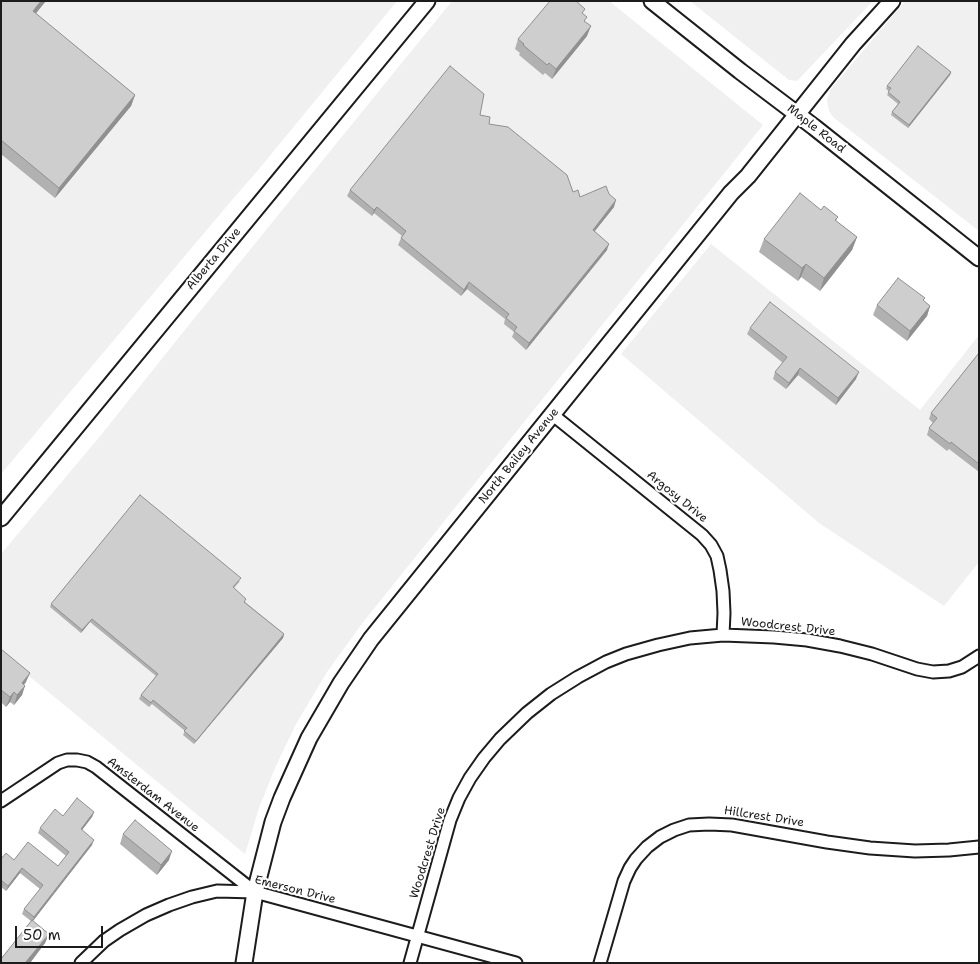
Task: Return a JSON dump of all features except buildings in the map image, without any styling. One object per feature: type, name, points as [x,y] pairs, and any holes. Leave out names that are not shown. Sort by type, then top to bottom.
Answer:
[{"type":"street","name":"Alberta Drive","points":[[1,518],[427,1]]},
{"type":"street","name":"Maple Road","points":[[652,1],[979,258]]},
{"type":"street","name":"North Bailey Avenue","points":[[244,963],[255,892],[273,822],[309,738],[341,683],[371,639],[726,198],[748,176],[853,44],[892,1]]},
{"type":"street","name":"Argosy Drive","points":[[552,415],[702,535],[711,545],[718,563],[723,591],[723,635]]},
{"type":"street","name":"Woodcrest Drive","points":[[410,963],[450,820],[470,778],[500,738],[551,694],[578,677],[626,654],[690,638],[723,635],[774,637],[823,643],[872,654],[917,669],[933,672],[950,671],[962,667],[979,656]]},
{"type":"street","name":"Amsterdam Avenue","points":[[1,801],[58,763],[67,760],[87,762],[255,892]]},
{"type":"street","name":"Hillcrest Drive","points":[[600,963],[624,881],[633,864],[647,847],[660,837],[690,825],[732,825],[827,842],[879,848],[923,851],[979,847]]},
{"type":"street","name":"Emerson Drive","points":[[81,963],[104,941],[146,915],[192,897],[217,891],[255,892],[516,963]]},
{"type":"shaded area","points":[[1,1],[397,1],[259,169],[1,474]]},
{"type":"shaded area","points":[[452,1],[609,1],[763,125],[364,621],[327,672],[296,724],[275,768],[259,808],[245,854],[1,653],[1,554],[101,435]]},
{"type":"shaded area","points":[[690,1],[873,1],[797,81],[789,80]]},
{"type":"shaded area","points":[[905,1],[979,1],[979,231],[833,117],[829,111],[827,100],[830,90]]},
{"type":"shaded area","points":[[711,244],[920,410],[979,335],[979,562],[944,606],[819,523],[621,354]]}]
